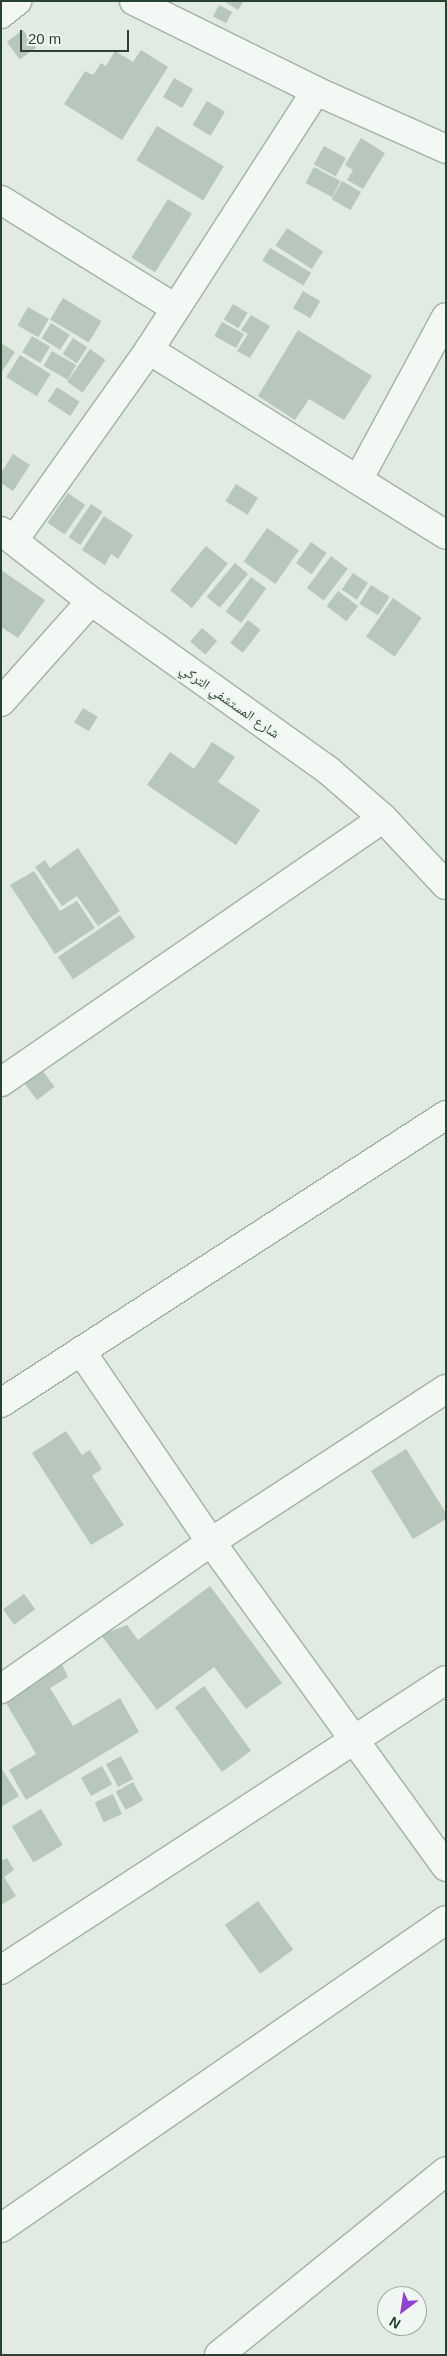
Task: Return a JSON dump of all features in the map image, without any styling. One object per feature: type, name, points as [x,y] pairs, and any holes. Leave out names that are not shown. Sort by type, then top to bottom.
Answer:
[{"type":"street","points":[[134,1],[316,91],[446,149]]},
{"type":"street","points":[[7,536],[149,350],[316,91]]},
{"type":"street","points":[[1,200],[176,308]]},
{"type":"street","points":[[358,480],[446,317]]},
{"type":"street","points":[[149,350],[446,534]]},
{"type":"street","name":"شارع المستشفي التركي","points":[[7,536],[90,602],[329,771],[383,818],[446,885]]},
{"type":"street","points":[[1,702],[90,602]]},
{"type":"street","points":[[1,1082],[383,818]]},
{"type":"street","points":[[1,1403],[446,1115]]},
{"type":"street","points":[[81,1350],[211,1542],[446,1867]]},
{"type":"street","points":[[1,1689],[211,1542],[446,1389]]},
{"type":"street","points":[[1,1970],[354,1738],[446,1680]]},
{"type":"street","points":[[1,2228],[446,1920]]},
{"type":"street","points":[[219,2355],[446,2171]]},
{"type":"building","points":[[224,1],[244,1],[238,10]]},
{"type":"building","points":[[219,5],[232,12],[226,24],[213,16]]},
{"type":"building","points":[[23,30],[36,48],[20,60],[7,42]]},
{"type":"building","points":[[141,50],[168,67],[122,140],[64,104],[85,71],[93,75],[101,63],[106,66],[115,51],[133,62]]},
{"type":"building","points":[[174,78],[193,89],[182,108],[163,97]]},
{"type":"building","points":[[207,101],[225,112],[211,136],[193,125]]},
{"type":"building","points":[[157,126],[224,166],[203,200],[136,160]]},
{"type":"building","points":[[361,138],[385,153],[363,189],[347,180],[353,170],[345,165]]},
{"type":"building","points":[[324,146],[346,158],[336,176],[314,164]]},
{"type":"building","points":[[314,167],[340,181],[332,197],[306,183]]},
{"type":"building","points":[[342,181],[361,192],[351,210],[332,199]]},
{"type":"building","points":[[168,199],[192,214],[155,272],[131,258]]},
{"type":"building","points":[[287,228],[323,251],[312,269],[276,246]]},
{"type":"building","points":[[270,248],[311,273],[303,286],[262,261]]},
{"type":"building","points":[[303,291],[320,301],[310,318],[293,308]]},
{"type":"building","points":[[63,298],[102,321],[89,343],[50,319]]},
{"type":"building","points":[[233,304],[248,313],[238,328],[224,319]]},
{"type":"building","points":[[28,307],[49,319],[38,337],[18,325]]},
{"type":"building","points":[[251,315],[270,326],[250,358],[237,351],[248,334],[241,330]]},
{"type":"building","points":[[222,322],[244,334],[236,348],[214,336]]},
{"type":"building","points":[[51,323],[70,335],[60,350],[41,338]]},
{"type":"building","points":[[298,330],[372,376],[344,420],[309,399],[295,420],[258,396]]},
{"type":"building","points":[[32,336],[50,347],[40,363],[22,352]]},
{"type":"building","points":[[73,338],[87,347],[77,363],[63,354]]},
{"type":"building","points":[[1,343],[15,352],[1,373]]},
{"type":"building","points":[[90,349],[106,360],[83,393],[67,382]]},
{"type":"building","points":[[52,351],[76,365],[68,380],[44,366]]},
{"type":"building","points":[[20,355],[51,374],[37,396],[6,377]]},
{"type":"building","points":[[57,387],[80,402],[70,416],[48,401]]},
{"type":"building","points":[[13,454],[30,465],[13,491],[1,483],[1,473]]},
{"type":"building","points":[[236,484],[258,498],[247,515],[225,501]]},
{"type":"building","points":[[68,493],[85,505],[65,535],[47,522]]},
{"type":"building","points":[[91,504],[103,512],[80,545],[69,537]]},
{"type":"building","points":[[104,516],[133,535],[118,559],[111,554],[105,565],[82,550]]},
{"type":"building","points":[[267,528],[299,550],[275,584],[243,562]]},
{"type":"building","points":[[311,542],[327,553],[312,574],[296,563]]},
{"type":"building","points":[[206,546],[228,564],[192,608],[170,590]]},
{"type":"building","points":[[331,556],[348,569],[324,601],[307,588]]},
{"type":"building","points":[[235,563],[248,574],[220,608],[207,597]]},
{"type":"building","points":[[1,570],[45,600],[18,638],[1,627]]},
{"type":"building","points":[[353,573],[368,583],[357,600],[342,590]]},
{"type":"building","points":[[251,577],[266,588],[241,623],[226,612]]},
{"type":"building","points":[[371,585],[390,597],[378,615],[359,604]]},
{"type":"building","points":[[338,591],[358,606],[347,621],[327,606]]},
{"type":"building","points":[[393,598],[422,618],[395,657],[366,637]]},
{"type":"building","points":[[248,620],[261,630],[243,653],[230,643]]},
{"type":"building","points":[[202,628],[217,641],[205,655],[190,642]]},
{"type":"building","points":[[83,708],[98,717],[89,731],[74,723]]},
{"type":"building","points":[[212,742],[235,757],[218,782],[260,810],[236,845],[147,785],[170,752],[194,769]]},
{"type":"building","points":[[78,848],[120,911],[98,926],[77,896],[62,906],[35,867],[45,860],[50,868]]},
{"type":"building","points":[[34,871],[60,911],[77,901],[95,928],[55,954],[10,885]]},
{"type":"building","points":[[120,915],[135,937],[73,979],[58,957]]},
{"type":"building","points":[[42,1070],[55,1087],[37,1100],[24,1083]]},
{"type":"building","points":[[66,1431],[82,1455],[90,1450],[102,1469],[92,1476],[124,1525],[91,1545],[32,1453]]},
{"type":"building","points":[[406,1449],[446,1513],[446,1519],[413,1539],[371,1471]]},
{"type":"building","points":[[210,1586],[282,1683],[246,1709],[214,1667],[157,1710],[101,1635],[127,1625],[138,1640]]},
{"type":"building","points":[[24,1594],[35,1609],[14,1625],[3,1609]]},
{"type":"building","points":[[61,1662],[68,1677],[50,1688],[73,1726],[120,1698],[139,1732],[26,1800],[9,1770],[36,1754],[2,1696]]},
{"type":"building","points":[[204,1686],[251,1751],[222,1772],[175,1707]]},
{"type":"building","points":[[121,1756],[133,1779],[118,1787],[106,1764]]},
{"type":"building","points":[[102,1766],[112,1784],[91,1796],[81,1778]]},
{"type":"building","points":[[1,1768],[19,1796],[1,1807]]},
{"type":"building","points":[[133,1782],[143,1800],[126,1810],[116,1792]]},
{"type":"building","points":[[113,1794],[122,1814],[104,1822],[95,1802]]},
{"type":"building","points":[[41,1809],[63,1845],[33,1863],[12,1827]]},
{"type":"building","points":[[7,1858],[14,1870],[4,1877],[16,1896],[1,1905],[1,1861]]},
{"type":"building","points":[[258,1901],[293,1950],[260,1974],[225,1925]]}]
